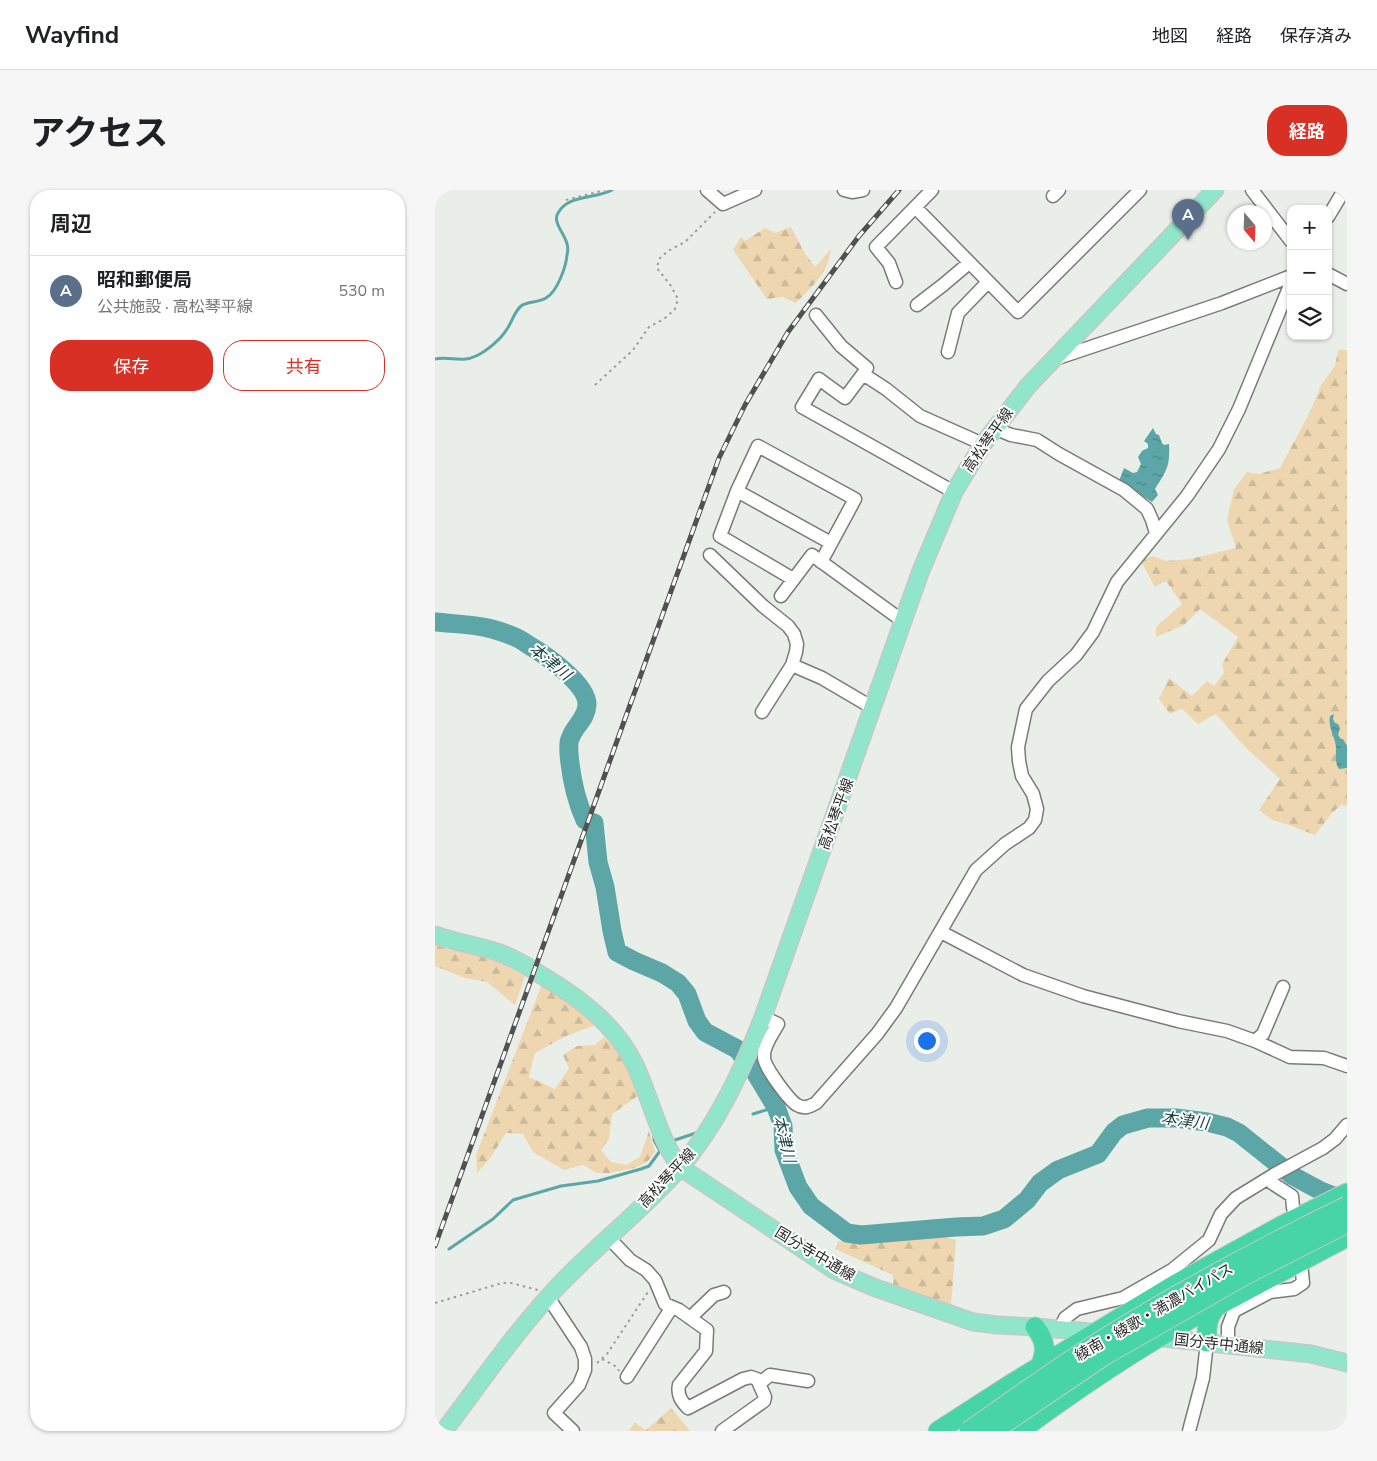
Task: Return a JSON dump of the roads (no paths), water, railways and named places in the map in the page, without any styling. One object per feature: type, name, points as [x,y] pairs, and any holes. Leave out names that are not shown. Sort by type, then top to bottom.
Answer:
[{"type":"highway","points":[[938,1431],[962,1414],[1301,1210],[1347,1193]]},
{"type":"highway","name":"綾南・綾歌・満濃バイパス","points":[[969,1431],[1066,1364],[1137,1319],[1237,1263],[1347,1206]]},
{"type":"highway","name":"綾南・綾歌・満濃バイパス","points":[[993,1431],[1091,1364],[1139,1335],[1245,1275],[1347,1223]]},
{"type":"highway","points":[[1020,1431],[1111,1366],[1157,1338],[1227,1299],[1343,1239]]},
{"type":"highway","points":[[1207,1342],[1209,1317],[1217,1306],[1227,1299]]},
{"type":"highway","points":[[1035,1326],[1044,1340],[1045,1346],[1044,1358],[1039,1368]]},
{"type":"main road","name":"高松琴平線","points":[[444,1431],[548,1297],[680,1168],[706,1133],[740,1072],[763,1017],[920,573],[954,492],[983,444],[1029,386],[1215,190]]},
{"type":"main road","name":"国分寺中通線","points":[[435,935],[495,951],[519,961],[574,995],[595,1013],[626,1048],[635,1064],[671,1153],[680,1168],[834,1270],[873,1287],[966,1320],[997,1325],[1035,1326],[1228,1344],[1311,1354],[1347,1363]]},
{"type":"street","points":[[707,190],[723,204],[755,190]]},
{"type":"street","points":[[844,190],[852,192],[863,190]]},
{"type":"street","points":[[896,282],[889,263],[875,247],[932,190]]},
{"type":"street","points":[[915,207],[1019,312],[1139,190]]},
{"type":"street","points":[[1252,190],[1287,236]]},
{"type":"street","points":[[1332,210],[1344,190]]},
{"type":"street","points":[[917,305],[969,263]]},
{"type":"street","points":[[1332,276],[1347,284]]},
{"type":"street","points":[[1054,359],[1222,302],[1287,278]]},
{"type":"street","points":[[948,352],[958,313],[988,282]]},
{"type":"street","points":[[763,1017],[778,1024],[765,1050],[766,1065],[791,1101],[799,1106],[808,1107],[816,1103],[877,1034],[895,1008],[977,870],[1005,844],[1029,828],[1035,820],[1037,809],[1033,794],[1022,776],[1019,761],[1018,747],[1026,709],[1048,681],[1076,655],[1093,632],[1117,582],[1187,496],[1219,449],[1239,409],[1287,293]]},
{"type":"street","points":[[816,315],[841,346],[867,368],[845,398],[819,379],[802,406],[954,492]]},
{"type":"street","points":[[863,374],[886,389],[920,416],[983,444]]},
{"type":"street","points":[[995,428],[1037,440],[1124,490],[1147,508],[1155,533]]},
{"type":"street","points":[[793,580],[720,536],[737,491],[758,446],[855,499],[821,562]]},
{"type":"street","points":[[737,491],[831,543]]},
{"type":"street","points":[[710,555],[763,606],[788,626],[794,634],[797,644],[792,664],[762,712]]},
{"type":"street","points":[[781,596],[811,555],[904,622]]},
{"type":"street","points":[[792,664],[822,678],[873,708]]},
{"type":"street","points":[[941,932],[1023,975],[1083,996],[1178,1021],[1227,1031],[1255,1040],[1290,1057],[1324,1058],[1347,1066]]},
{"type":"street","points":[[1255,1040],[1263,1034],[1283,987]]},
{"type":"street","points":[[1060,1329],[1065,1318],[1077,1309],[1123,1298],[1172,1270],[1209,1240],[1221,1214],[1236,1198],[1323,1148],[1335,1139],[1347,1124]]},
{"type":"street","points":[[1272,1176],[1272,1182],[1292,1196],[1301,1210]]},
{"type":"street","points":[[608,1237],[630,1260],[645,1270],[657,1284],[663,1301],[707,1330],[706,1351],[679,1385],[678,1391],[681,1401],[688,1408],[743,1379],[757,1378],[760,1383],[764,1400],[722,1431]]},
{"type":"street","points":[[1228,1344],[1228,1327],[1234,1311],[1269,1292],[1294,1289],[1303,1283],[1302,1272]]},
{"type":"street","points":[[690,1318],[714,1295],[724,1292]]},
{"type":"street","points":[[548,1297],[581,1347],[585,1359],[585,1370],[579,1385],[554,1413],[573,1431]]},
{"type":"street","points":[[627,1377],[672,1308]]},
{"type":"street","points":[[1189,1431],[1203,1378],[1207,1342]]},
{"type":"street","points":[[760,1383],[770,1375],[807,1381]]},
{"type":"water","points":[[1153,428],[1164,445],[1169,444],[1169,458],[1167,468],[1155,489],[1158,495],[1152,502],[1119,481],[1124,468],[1133,473],[1137,472],[1141,464],[1138,457],[1142,451],[1148,448],[1148,444],[1144,441]]},
{"type":"water","points":[[1334,714],[1333,719],[1340,728],[1338,735],[1347,746],[1347,768],[1339,769],[1336,762],[1336,746],[1330,723],[1330,716]]},
{"type":"waterway","points":[[435,359],[466,359],[480,354],[501,337],[521,306],[526,303],[543,300],[550,295],[560,279],[568,252],[566,240],[559,228],[558,213],[568,203],[575,200],[612,190]]},
{"type":"waterway","name":"本津川","points":[[435,622],[485,627],[515,637],[554,662],[580,688],[587,705],[584,715],[569,741],[571,771],[576,796],[585,820],[594,823],[598,862],[605,887],[617,952],[662,973],[678,983],[687,994],[697,1021],[705,1032],[737,1049],[755,1072],[776,1107],[783,1126],[784,1150],[798,1187],[811,1206],[847,1233],[861,1235],[983,1226],[1004,1219],[1027,1200],[1040,1183],[1058,1170],[1098,1154],[1114,1132],[1123,1125],[1148,1118],[1176,1118],[1227,1127],[1239,1133],[1293,1176],[1339,1198],[1347,1204]]},
{"type":"waterway","points":[[753,1114],[776,1107]]},
{"type":"waterway","points":[[654,1132],[654,1140],[660,1151]]},
{"type":"waterway","points":[[675,1140],[696,1133]]},
{"type":"waterway","points":[[449,1249],[493,1219],[513,1200],[561,1186],[598,1181],[641,1169],[649,1166],[660,1151]]},
{"type":"railway","points":[[435,1246],[719,458],[745,405],[788,332],[859,236],[899,190]]},
{"type":"place","name":"昭和郵便局","points":[[1188,240]]}]
